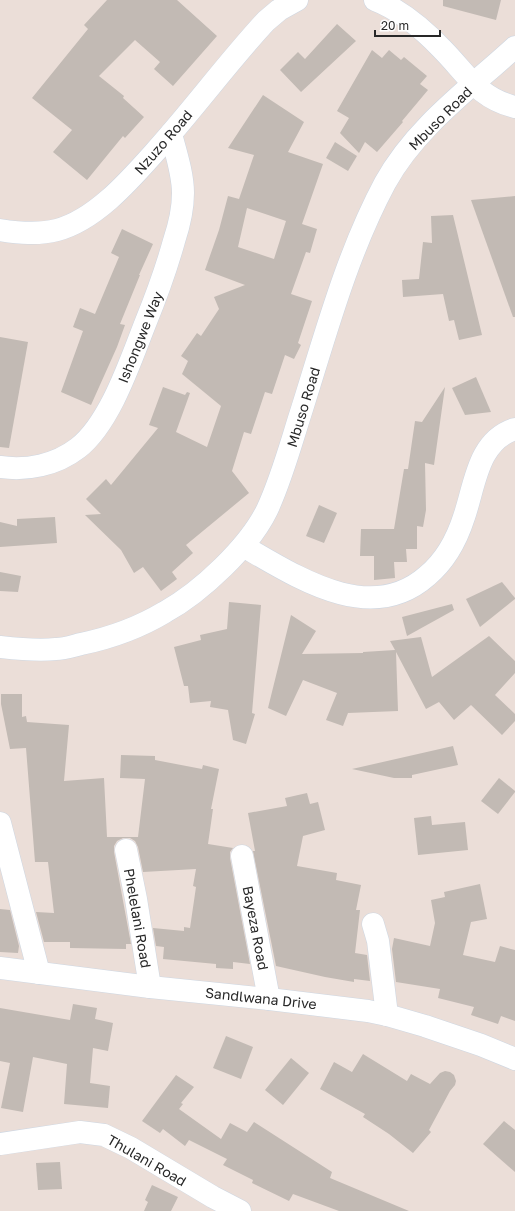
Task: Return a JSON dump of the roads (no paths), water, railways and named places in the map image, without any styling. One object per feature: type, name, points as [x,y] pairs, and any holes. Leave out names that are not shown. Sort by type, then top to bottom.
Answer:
[{"type":"street","name":"Nzuzo Road","points":[[0,230],[17,233],[38,233],[58,230],[75,223],[101,206],[126,184],[171,134],[266,20],[279,10],[297,0]]},
{"type":"street","points":[[375,0],[388,5],[401,13],[421,30],[441,48],[484,94],[490,98],[515,107]]},
{"type":"street","name":"Mbuso Road","points":[[0,647],[57,649],[98,641],[133,628],[165,612],[187,597],[209,580],[244,546],[266,511],[284,467],[330,319],[368,217],[386,181],[426,128],[445,109],[515,47]]},
{"type":"street","name":"Ishongwe Way","points":[[0,467],[18,469],[32,468],[64,457],[78,448],[88,438],[107,412],[125,375],[166,272],[178,229],[183,192],[171,134]]},
{"type":"street","points":[[244,546],[282,569],[337,592],[359,597],[372,598],[389,596],[404,591],[419,583],[442,560],[454,541],[464,517],[475,477],[482,459],[489,447],[500,436],[515,429]]},
{"type":"street","points":[[0,822],[39,973]]},
{"type":"street","name":"Phelelani Road","points":[[126,850],[139,913],[150,987]]},
{"type":"street","name":"Bayeza Road","points":[[242,856],[269,999]]},
{"type":"street","points":[[373,924],[378,941],[387,1015]]},
{"type":"street","name":"Sandlwana Drive","points":[[0,968],[150,987],[325,1005],[387,1015],[453,1035],[515,1059]]},
{"type":"street","name":"Thulani Road","points":[[0,1144],[80,1132],[104,1134],[240,1211]]}]
